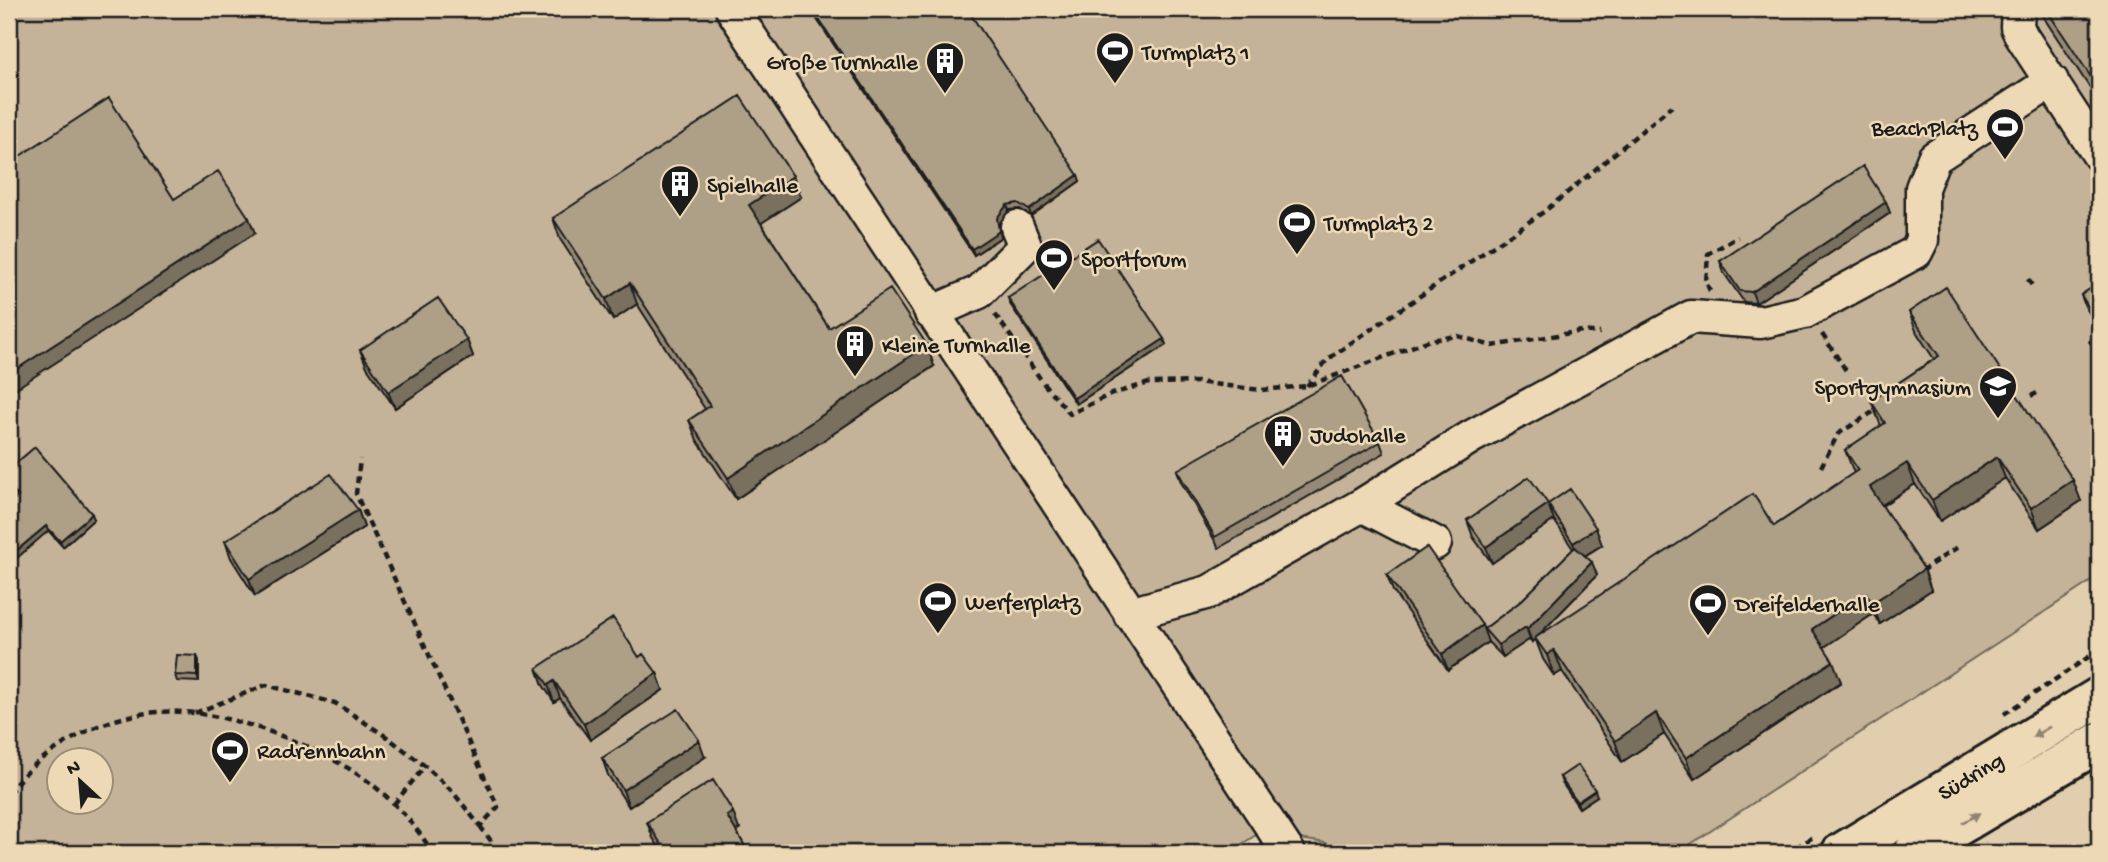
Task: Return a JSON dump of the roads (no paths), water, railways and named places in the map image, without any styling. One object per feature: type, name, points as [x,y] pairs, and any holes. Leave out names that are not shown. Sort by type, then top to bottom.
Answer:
[{"type":"main road","name":"Südring","points":[[1841,853],[2099,697]]},
{"type":"main road","name":"Südring","points":[[1913,853],[2099,741]]},
{"type":"lane","points":[[732,9],[1289,853]]},
{"type":"lane","points":[[2018,9],[2017,27],[2022,37],[2099,155]]},
{"type":"lane","points":[[1130,614],[1209,592],[1362,505],[1471,437],[1691,317],[1761,321],[1805,312],[1916,252],[1922,240],[1922,188],[1934,158],[2052,81]]},
{"type":"lane","points":[[931,313],[979,292],[1025,246],[1017,227]]},
{"type":"lane","points":[[1362,505],[1435,543]]},
{"type":"place","name":"Turmplatz 1","points":[[1115,85]]},
{"type":"place","name":"Große Turnhalle","points":[[945,95]]},
{"type":"place","name":"BeachPlatz","points":[[2005,161]]},
{"type":"place","name":"Spielhalle","points":[[680,218]]},
{"type":"place","name":"Turmplatz 2","points":[[1297,256]]},
{"type":"place","name":"Sportforum","points":[[1054,292]]},
{"type":"place","name":"Kleine Turnhalle","points":[[855,378]]},
{"type":"place","name":"Sportgymnasium","points":[[1998,420]]},
{"type":"place","name":"Judohalle","points":[[1283,468]]},
{"type":"place","name":"Werferplatz","points":[[938,635]]},
{"type":"place","name":"Dreifelderhalle","points":[[1708,637]]},
{"type":"place","name":"Radrennbahn","points":[[230,784]]}]
